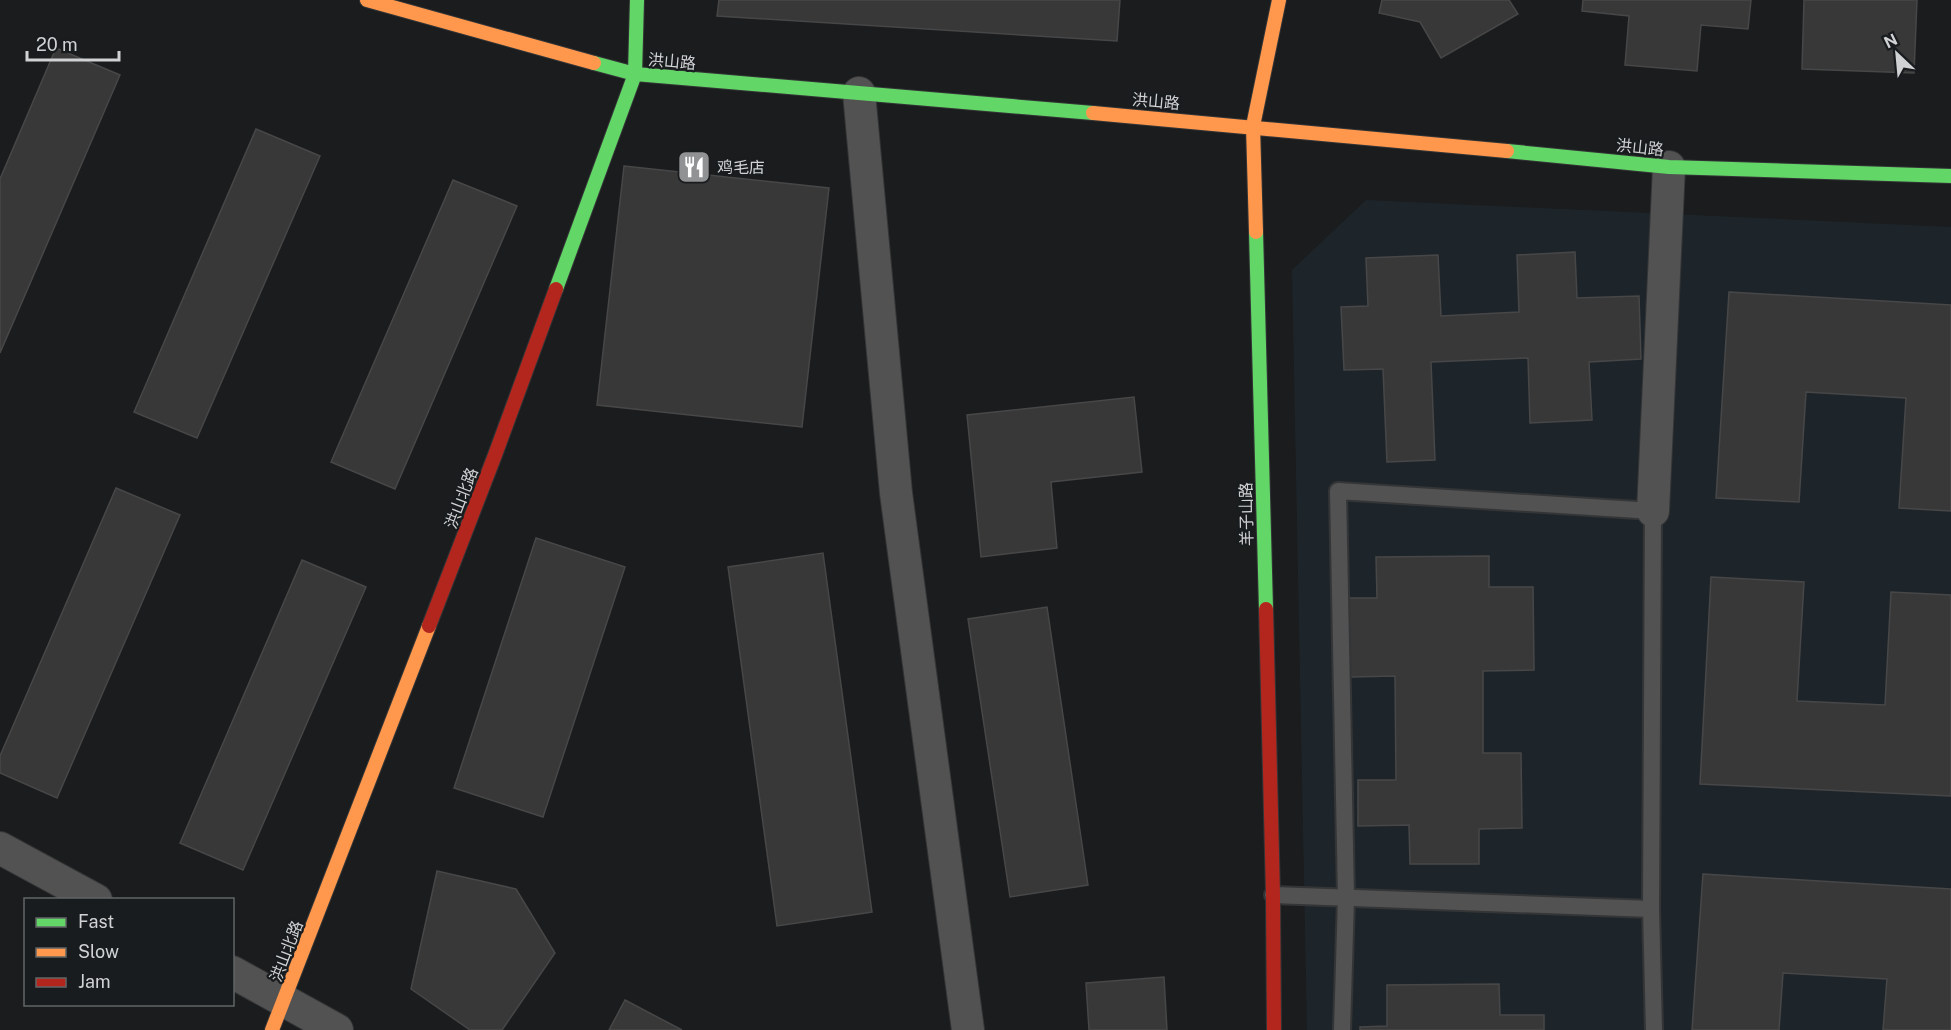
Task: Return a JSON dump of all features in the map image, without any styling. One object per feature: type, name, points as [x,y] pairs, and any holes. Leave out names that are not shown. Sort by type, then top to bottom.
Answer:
[{"type":"street","name":"洪山路","points":[[367,0],[635,74],[1253,126],[1669,166],[1951,176]]},
{"type":"street","name":"洪山北路","points":[[272,1030],[495,455],[635,74],[637,0]]},
{"type":"street","name":"羊子山路","points":[[1274,1030],[1273,896],[1253,126],[1279,0]]},
{"type":"street","points":[[859,93],[896,493],[968,1030]]},
{"type":"street","points":[[1653,511],[1669,166]]},
{"type":"street","points":[[0,848],[92,898]]},
{"type":"street","points":[[234,973],[285,999],[337,1030]]},
{"type":"lane","points":[[1342,1030],[1346,898],[1338,492],[1653,511],[1650,909],[1654,1030]]},
{"type":"lane","points":[[1273,896],[1650,909]]},
{"type":"shaded area","points":[[1366,200],[1951,227],[1951,1030],[1307,1030],[1292,270]]},
{"type":"building","points":[[719,0],[1120,0],[1117,41],[717,16]]},
{"type":"building","points":[[1382,0],[1509,0],[1518,14],[1441,58],[1420,22],[1379,13]]},
{"type":"building","points":[[1583,0],[1751,0],[1748,29],[1701,25],[1697,71],[1625,65],[1629,16],[1582,11]]},
{"type":"building","points":[[1804,0],[1917,0],[1914,73],[1802,69]]},
{"type":"building","points":[[56,48],[120,75],[0,353],[0,179]]},
{"type":"building","points":[[256,129],[320,156],[197,438],[134,412]]},
{"type":"building","points":[[624,166],[829,188],[802,427],[597,405]]},
{"type":"building","points":[[453,180],[517,206],[395,489],[331,462]]},
{"type":"building","points":[[1575,252],[1577,298],[1639,296],[1641,359],[1589,362],[1592,420],[1530,423],[1528,358],[1431,362],[1435,460],[1387,462],[1383,369],[1344,370],[1341,307],[1368,306],[1366,258],[1438,255],[1441,316],[1519,312],[1517,255]]},
{"type":"building","points":[[1729,292],[1951,305],[1951,511],[1899,508],[1906,398],[1806,392],[1799,502],[1716,498]]},
{"type":"building","points":[[1134,397],[1142,472],[1051,482],[1057,548],[981,557],[967,415]]},
{"type":"building","points":[[116,488],[180,515],[57,798],[0,773],[0,756]]},
{"type":"building","points":[[536,538],[625,567],[543,817],[454,788]]},
{"type":"building","points":[[823,553],[872,912],[777,926],[728,567]]},
{"type":"building","points":[[1489,556],[1489,587],[1533,587],[1534,670],[1483,671],[1483,753],[1521,753],[1522,828],[1479,829],[1479,864],[1410,864],[1409,825],[1358,826],[1358,780],[1396,780],[1395,676],[1350,677],[1349,598],[1377,598],[1376,557]]},
{"type":"building","points":[[302,560],[366,587],[243,870],[180,843]]},
{"type":"building","points":[[1711,577],[1804,582],[1797,701],[1885,705],[1891,592],[1951,595],[1951,796],[1700,784]]},
{"type":"building","points":[[1047,607],[1088,885],[1010,897],[968,619]]},
{"type":"building","points":[[437,871],[516,889],[555,953],[502,1030],[470,1030],[411,989]]},
{"type":"building","points":[[1703,874],[1951,889],[1951,1030],[1883,1030],[1887,979],[1783,973],[1779,1030],[1692,1030]]},
{"type":"building","points":[[1164,977],[1167,1030],[1089,1030],[1086,983]]},
{"type":"building","points":[[1499,984],[1500,1015],[1544,1015],[1544,1030],[1360,1030],[1360,1027],[1387,1026],[1387,985]]},
{"type":"building","points":[[625,1000],[682,1030],[609,1030]]},
{"type":"traffic: fast","points":[[556,289],[635,74],[637,0]]},
{"type":"traffic: fast","points":[[594,63],[635,74],[1093,113]]},
{"type":"traffic: fast","points":[[1507,151],[1669,167],[1951,176]]},
{"type":"traffic: fast","points":[[1256,232],[1266,609]]},
{"type":"traffic: slow","points":[[367,0],[594,63]]},
{"type":"traffic: slow","points":[[1256,232],[1253,126],[1279,0]]},
{"type":"traffic: slow","points":[[1093,113],[1507,151]]},
{"type":"traffic: slow","points":[[272,1030],[429,626]]},
{"type":"traffic: jam","points":[[429,626],[556,289]]},
{"type":"traffic: jam","points":[[1266,609],[1274,1030]]},
{"type":"place","name":"鸡毛店","points":[[694,167]]}]
